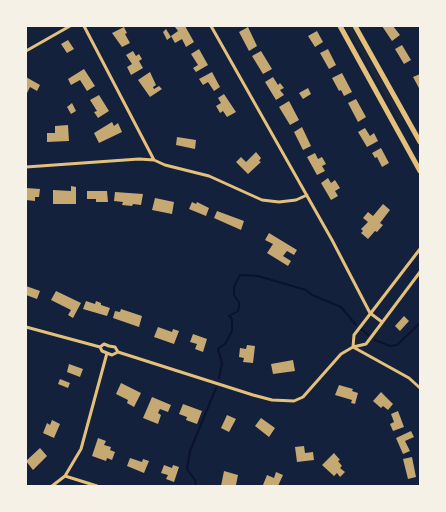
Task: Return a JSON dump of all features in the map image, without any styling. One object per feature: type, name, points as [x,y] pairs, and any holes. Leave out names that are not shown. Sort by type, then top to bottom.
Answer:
[{"type":"highway","points":[[340,26],[420,171]]},
{"type":"highway","points":[[356,26],[420,142]]},
{"type":"street","points":[[26,51],[70,26]]},
{"type":"street","points":[[84,26],[154,160]]},
{"type":"street","points":[[211,26],[306,195],[370,313],[382,322]]},
{"type":"street","points":[[26,167],[139,159],[154,160],[165,165],[209,176],[262,200],[279,202],[296,200],[306,195]]},
{"type":"street","points":[[353,347],[354,335],[420,249]]},
{"type":"street","points":[[100,347],[104,344],[114,347],[118,352],[253,395],[272,400],[294,401],[303,397],[341,354],[353,347],[366,344],[420,272]]},
{"type":"street","points":[[26,327],[100,347],[102,351],[112,355],[118,352]]},
{"type":"street","points":[[353,347],[408,378],[420,388]]},
{"type":"street","points":[[52,486],[65,476],[81,449],[107,353]]},
{"type":"street","points":[[65,476],[97,486]]},
{"type":"shaded area","points":[[346,26],[351,26],[403,119],[400,121],[399,120]]},
{"type":"building","points":[[185,26],[194,42],[186,47],[182,39],[175,43],[171,36],[178,31],[175,27]]},
{"type":"building","points":[[382,26],[393,26],[400,35],[392,41]]},
{"type":"building","points":[[124,27],[127,33],[125,34],[130,43],[122,47],[112,33]]},
{"type":"building","points":[[248,27],[257,46],[249,51],[239,32]]},
{"type":"building","points":[[166,29],[171,37],[167,40],[163,32]]},
{"type":"building","points":[[317,31],[323,42],[315,47],[308,36]]},
{"type":"building","points":[[68,40],[74,49],[67,53],[61,44]]},
{"type":"building","points":[[402,45],[411,60],[404,64],[395,49]]},
{"type":"building","points":[[199,49],[208,65],[196,72],[193,68],[198,65],[191,54]]},
{"type":"building","points":[[328,49],[336,65],[329,69],[320,53]]},
{"type":"building","points":[[133,51],[136,56],[139,54],[142,59],[139,61],[143,68],[131,75],[127,67],[132,64],[126,55]]},
{"type":"building","points":[[261,51],[272,69],[263,74],[252,56]]},
{"type":"building","points":[[84,69],[95,86],[87,91],[80,80],[71,85],[68,79]]},
{"type":"building","points":[[150,72],[156,85],[153,87],[154,89],[159,86],[162,89],[150,97],[138,80]]},
{"type":"building","points":[[212,72],[220,87],[214,91],[208,82],[203,85],[199,79]]},
{"type":"building","points":[[342,73],[352,92],[344,96],[341,90],[339,91],[332,78]]},
{"type":"building","points":[[420,74],[420,90],[413,77]]},
{"type":"building","points":[[26,77],[40,85],[37,91],[30,87],[26,95]]},
{"type":"building","points":[[273,77],[278,85],[280,83],[284,88],[280,90],[284,95],[276,100],[265,82]]},
{"type":"building","points":[[308,88],[311,94],[303,99],[299,93]]},
{"type":"building","points":[[224,94],[236,112],[227,117],[223,111],[220,113],[216,106],[221,103],[218,98]]},
{"type":"building","points":[[99,95],[109,111],[98,118],[94,112],[97,111],[90,100]]},
{"type":"building","points":[[356,99],[366,117],[358,122],[348,103]]},
{"type":"building","points":[[289,101],[299,120],[290,125],[279,107]]},
{"type":"building","points":[[72,103],[76,111],[71,114],[67,107]]},
{"type":"building","points":[[112,122],[114,126],[118,123],[122,132],[99,143],[94,133]]},
{"type":"building","points":[[68,125],[69,141],[47,142],[47,133],[55,133],[55,126]]},
{"type":"building","points":[[302,127],[311,146],[303,150],[294,132]]},
{"type":"building","points":[[365,128],[370,136],[374,133],[378,141],[367,147],[358,132]]},
{"type":"building","points":[[177,137],[196,140],[195,149],[176,145]]},
{"type":"building","points":[[381,148],[389,163],[382,167],[377,157],[375,158],[372,153]]},
{"type":"building","points":[[256,152],[261,158],[259,161],[261,162],[248,174],[236,162],[241,157],[246,162]]},
{"type":"building","points":[[315,153],[318,159],[322,157],[326,164],[322,166],[325,171],[317,175],[307,157]]},
{"type":"building","points":[[328,178],[331,183],[335,180],[340,188],[335,191],[338,196],[331,200],[321,183]]},
{"type":"building","points":[[71,186],[76,187],[76,204],[53,204],[53,190],[71,191]]},
{"type":"building","points":[[26,188],[40,189],[39,197],[35,197],[35,201],[26,200]]},
{"type":"building","points":[[87,191],[107,191],[108,202],[96,202],[96,199],[87,199]]},
{"type":"building","points":[[115,192],[143,194],[141,205],[122,205],[123,202],[114,201]]},
{"type":"building","points":[[155,198],[174,202],[172,214],[152,210]]},
{"type":"building","points":[[192,202],[196,204],[197,202],[209,208],[206,216],[189,209]]},
{"type":"building","points":[[383,204],[390,210],[380,223],[383,225],[368,239],[361,233],[363,231],[361,229],[368,222],[363,218],[368,212],[373,216]]},
{"type":"building","points":[[217,211],[244,221],[241,230],[214,218]]},
{"type":"building","points":[[269,233],[297,250],[294,255],[287,251],[283,256],[291,261],[288,266],[267,253],[273,244],[265,240]]},
{"type":"building","points":[[26,286],[40,291],[37,299],[26,295]]},
{"type":"building","points":[[56,291],[81,303],[73,318],[68,315],[71,310],[51,300]]},
{"type":"building","points":[[86,301],[95,304],[96,301],[101,303],[101,305],[110,308],[107,316],[83,309]]},
{"type":"building","points":[[121,309],[142,316],[139,327],[113,318],[115,311],[120,312]]},
{"type":"building","points":[[404,316],[409,321],[400,331],[395,326]]},
{"type":"building","points":[[158,327],[172,332],[173,329],[179,331],[174,344],[154,337]]},
{"type":"building","points":[[193,334],[207,339],[203,352],[195,349],[197,344],[190,342]]},
{"type":"building","points":[[247,345],[255,346],[253,363],[243,362],[244,358],[239,357],[240,348],[246,349]]},
{"type":"building","points":[[293,360],[295,371],[273,374],[271,364]]},
{"type":"building","points":[[69,364],[83,369],[80,377],[67,372]]},
{"type":"building","points":[[60,379],[70,383],[68,388],[58,384]]},
{"type":"building","points":[[121,383],[141,393],[134,407],[127,403],[128,400],[116,394]]},
{"type":"building","points":[[339,385],[353,389],[352,391],[358,393],[355,404],[351,403],[352,400],[335,395]]},
{"type":"building","points":[[381,392],[393,404],[388,410],[383,406],[381,408],[373,401]]},
{"type":"building","points":[[152,397],[171,405],[168,412],[160,409],[158,413],[161,415],[158,424],[143,418]]},
{"type":"building","points":[[183,404],[202,411],[197,424],[186,420],[187,417],[179,414]]},
{"type":"building","points":[[398,411],[404,427],[393,431],[390,424],[394,422],[391,414]]},
{"type":"building","points":[[227,415],[236,419],[229,432],[221,428]]},
{"type":"building","points":[[261,418],[275,428],[269,437],[255,426]]},
{"type":"building","points":[[52,420],[60,424],[54,438],[43,433],[47,423],[50,425]]},
{"type":"building","points":[[411,431],[414,437],[405,441],[410,451],[403,454],[396,438]]},
{"type":"building","points":[[98,438],[106,441],[104,445],[111,447],[110,450],[115,452],[112,460],[107,458],[106,461],[92,456]]},
{"type":"building","points":[[304,446],[305,453],[313,452],[314,460],[297,462],[295,447]]},
{"type":"building","points":[[40,448],[47,456],[33,470],[26,461]]},
{"type":"building","points":[[334,453],[340,460],[338,461],[342,466],[340,468],[345,472],[340,477],[337,473],[334,476],[322,465]]},
{"type":"building","points":[[412,457],[416,477],[408,479],[403,459]]},
{"type":"building","points":[[130,458],[142,462],[143,459],[149,461],[144,473],[127,466]]},
{"type":"building","points":[[164,465],[172,468],[173,465],[179,467],[174,482],[166,479],[168,475],[161,473]]},
{"type":"building","points":[[224,471],[238,475],[236,485],[221,486]]},
{"type":"building","points":[[276,472],[283,475],[278,486],[263,485],[267,475],[274,478]]},
{"type":"waterway","points":[[219,378],[222,363],[218,349],[225,344],[232,331],[232,319],[229,316],[238,311],[239,302],[234,295],[234,287],[240,275],[258,276],[306,290],[312,295],[341,307],[356,325]]},
{"type":"waterway","points":[[375,340],[390,346],[397,345],[420,323]]},
{"type":"waterway","points":[[361,329],[368,335]]},
{"type":"waterway","points":[[196,486],[195,480],[187,469],[190,451],[216,388]]}]
